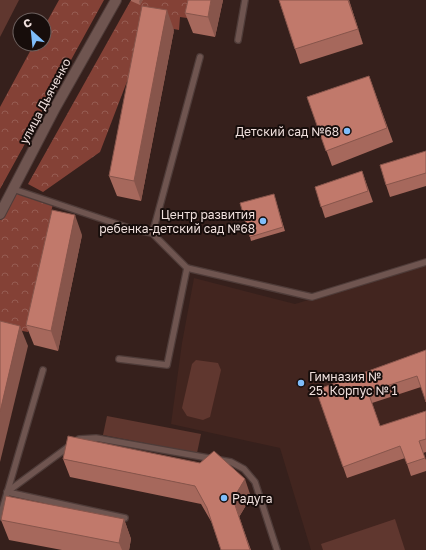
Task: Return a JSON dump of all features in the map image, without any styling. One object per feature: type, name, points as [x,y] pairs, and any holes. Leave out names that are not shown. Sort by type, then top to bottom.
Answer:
[{"type":"street","name":"улица Дьяченко","points":[[0,214],[55,108],[116,0]]},
{"type":"lane","points":[[238,40],[245,0]]},
{"type":"lane","points":[[152,233],[200,57]]},
{"type":"lane","points":[[13,189],[132,229],[152,233],[188,268],[312,297],[426,262]]},
{"type":"lane","points":[[165,371],[188,268]]},
{"type":"lane","points":[[119,359],[167,365]]},
{"type":"lane","points":[[0,516],[43,370]]},
{"type":"lane","points":[[7,492],[79,440],[96,438],[231,462],[244,469],[255,482],[277,550]]},
{"type":"lane","points":[[7,492],[125,518]]},
{"type":"shaded area","points":[[0,0],[19,0],[12,12],[0,37]]},
{"type":"shaded area","name":"Гимназия № 25. Корпус № 1","points":[[426,264],[426,550],[311,550],[280,448],[171,424],[182,343],[194,278],[295,304]]},
{"type":"shaded area","points":[[196,360],[218,363],[221,370],[210,417],[203,420],[187,416],[182,408],[192,364]]},
{"type":"shaded area","points":[[107,416],[201,434],[197,453],[103,435]]},
{"type":"shaded area","points":[[395,519],[405,550],[323,550],[321,544]]},
{"type":"green space","points":[[59,0],[104,0],[0,189],[0,107],[30,52],[52,52],[52,13]]},
{"type":"green space","points":[[131,0],[198,0],[194,19],[180,17],[179,30],[149,24],[100,152],[43,192],[28,184]]},
{"type":"green space","points":[[13,189],[53,203],[28,332],[0,327],[0,214]]},
{"type":"building","points":[[188,0],[211,0],[208,17],[185,13]]},
{"type":"building","points":[[279,0],[348,0],[358,29],[295,49]]},
{"type":"building","points":[[142,6],[167,10],[134,181],[109,176]]},
{"type":"building","points":[[369,76],[387,128],[326,151],[307,97]]},
{"type":"building","points":[[426,151],[426,173],[386,185],[380,165]]},
{"type":"building","points":[[362,171],[368,191],[321,207],[315,187]]},
{"type":"building","points":[[274,194],[283,227],[250,237],[240,203]]},
{"type":"building","points":[[52,210],[75,215],[51,331],[26,325]]},
{"type":"building","points":[[0,321],[20,326],[0,412]]},
{"type":"building","points":[[426,350],[426,402],[417,376],[368,392],[380,426],[426,411],[426,439],[419,441],[425,458],[407,464],[400,446],[343,467],[316,390]]},
{"type":"building","points":[[68,436],[200,463],[214,451],[245,479],[233,499],[250,550],[221,550],[207,508],[195,486],[63,459]]},
{"type":"building","points":[[6,496],[124,519],[119,543],[1,520]]},
{"type":"place","name":"Детский сад №68","points":[[347,131]]},
{"type":"place","name":"Центр развития ребенка-детский сад №68","points":[[263,221]]},
{"type":"place","name":"Гимназия № 25. Корпус № 1","points":[[301,383]]},
{"type":"place","name":"Радуга","points":[[224,498]]}]
